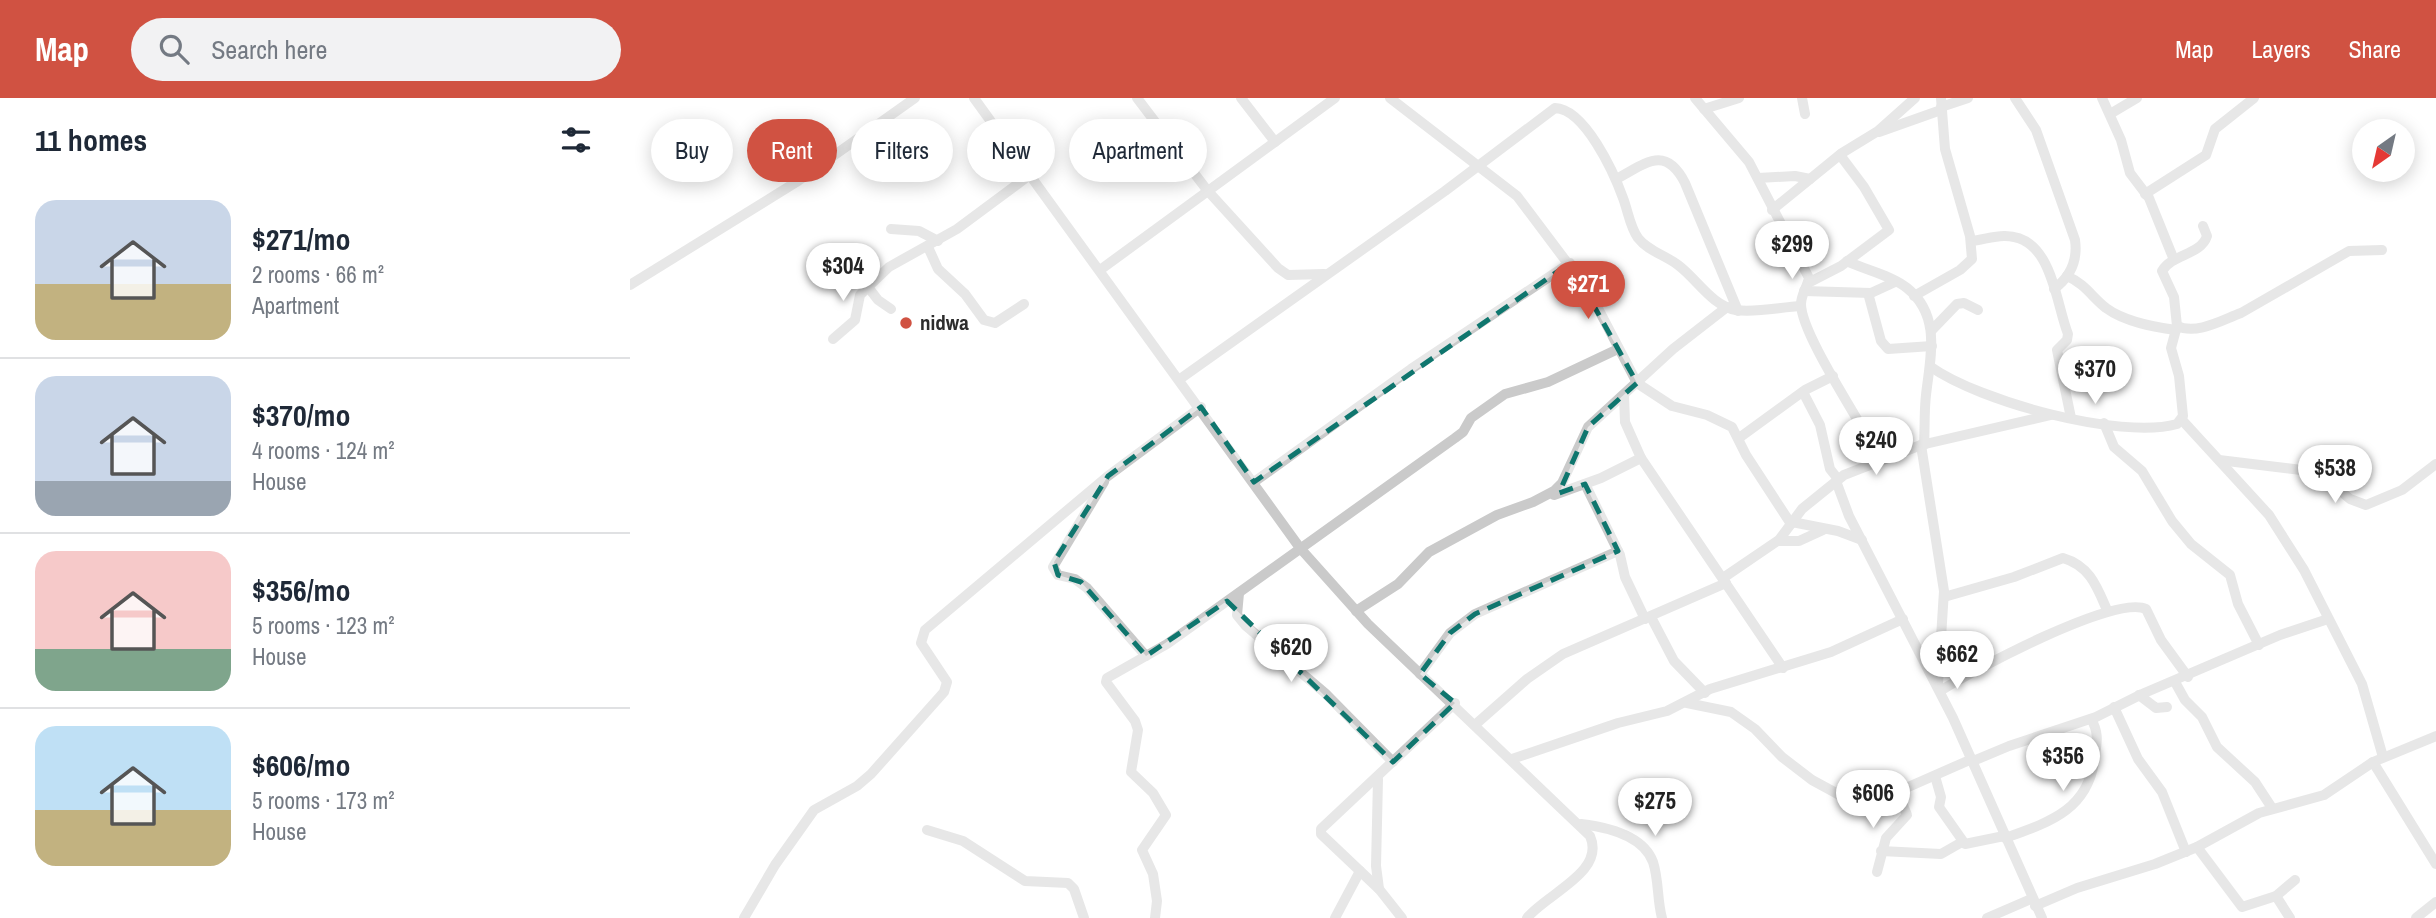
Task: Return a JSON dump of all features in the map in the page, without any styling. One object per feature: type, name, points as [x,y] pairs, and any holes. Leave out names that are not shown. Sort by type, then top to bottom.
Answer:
[{"type":"street","points":[[630,285],[798,181],[915,98]]},
{"type":"street","points":[[975,98],[990,119]]},
{"type":"street","points":[[1137,98],[1206,190],[1278,268],[1288,275],[1302,277],[1327,274]]},
{"type":"street","points":[[1241,98],[1275,142]]},
{"type":"street","points":[[1100,270],[1335,98]]},
{"type":"street","points":[[1390,98],[1517,196],[1570,263],[1603,315],[1637,383],[1672,406],[1720,420],[1732,427],[1746,455],[1791,523],[1862,541]]},
{"type":"street","points":[[1695,98],[1726,132],[1758,178],[1772,210],[1808,275],[1801,306],[1833,376],[1880,460]]},
{"type":"street","points":[[1704,109],[1739,98]]},
{"type":"street","points":[[1802,98],[1805,114]]},
{"type":"street","points":[[1874,134],[1915,98]]},
{"type":"street","points":[[1772,210],[1840,155],[1874,134],[1941,105],[1968,98]]},
{"type":"street","points":[[2015,98],[2036,130],[2075,240],[2077,254],[2067,276],[2054,289]]},
{"type":"street","points":[[2102,98],[2130,173],[2145,194],[2174,261]]},
{"type":"street","points":[[2110,114],[2137,98]]},
{"type":"street","points":[[2145,194],[2206,155],[2215,129],[2254,98]]},
{"type":"street","points":[[1914,296],[1967,265],[1972,259],[1971,242],[1945,149],[1941,105]]},
{"type":"street","points":[[1180,379],[1480,166],[1544,114],[1561,108],[1575,115],[1616,180],[1639,239],[1677,264],[1716,301],[1727,307],[1738,311],[1801,306]]},
{"type":"street","points":[[1806,287],[1847,261],[1889,228],[1840,155]]},
{"type":"street","points":[[1616,180],[1652,161],[1662,160],[1674,165],[1685,183],[1738,311]]},
{"type":"street","points":[[1758,178],[1795,176],[1810,179]]},
{"type":"street","points":[[833,339],[855,320],[860,295],[889,267],[933,244],[1020,182]]},
{"type":"street","points":[[1037,182],[1300,548],[1356,611],[1420,674],[1455,703],[1581,824],[1594,844],[1592,860],[1527,918]]},
{"type":"street","points":[[2203,226],[2207,236],[2203,244],[2166,265],[2162,273],[2174,297],[2176,328],[2171,348],[2182,394],[2182,420],[2241,482],[2277,525],[2310,581],[2362,684],[2378,760],[2436,864]]},
{"type":"street","points":[[891,229],[919,231],[933,244],[938,269],[965,294],[984,320],[995,323],[1024,304]]},
{"type":"street","points":[[1971,242],[2001,236],[2022,239],[2034,247],[2043,261],[2068,334],[2065,344],[2057,350],[2071,418]]},
{"type":"street","points":[[2067,276],[2089,288],[2108,309],[2152,326],[2193,330],[2232,316],[2349,251],[2382,250]]},
{"type":"street","points":[[1847,261],[1895,282],[1914,296],[1931,331],[1931,367],[1926,395],[1923,445],[1944,597],[1939,689]]},
{"type":"street","points":[[1254,482],[1411,369],[1570,263]]},
{"type":"street","points":[[1806,287],[1868,293],[1885,289],[1895,282]]},
{"type":"street","points":[[868,287],[878,300],[891,309]]},
{"type":"street","points":[[1868,293],[1881,341],[1888,349],[1932,346]]},
{"type":"street","points":[[1931,331],[1958,304],[1964,303],[1978,310]]},
{"type":"street","points":[[1534,502],[1562,483],[1588,427],[1689,335],[1727,307]]},
{"type":"street","points":[[1156,918],[1157,901],[1153,874],[1142,850],[1166,815],[1153,793],[1131,772],[1138,730],[1135,721],[1106,682],[1113,674],[1146,656],[1239,592],[1455,438],[1463,432],[1471,418],[1479,415],[1495,400],[1548,382],[1618,349]]},
{"type":"street","points":[[1931,367],[1958,384],[2052,414],[2148,429],[2163,428],[2182,420]]},
{"type":"street","points":[[1739,438],[1803,391],[1833,376]]},
{"type":"street","points":[[1803,391],[1820,425],[1830,469],[1862,541],[1973,760],[2042,918]]},
{"type":"street","points":[[1624,395],[1625,422],[1641,458],[1783,668]]},
{"type":"street","points":[[744,918],[775,865],[814,810],[857,786],[871,774],[944,692],[947,682],[921,643],[925,630],[1108,476],[1201,407]]},
{"type":"street","points":[[1476,724],[1527,678],[1563,654],[1648,618],[1724,581],[1778,541],[1791,523],[1837,480],[1880,460],[1923,445],[2052,414]]},
{"type":"street","points":[[2104,423],[2115,447],[2142,471],[2172,521],[2191,544],[2230,575],[2238,604],[2259,645]]},
{"type":"street","points":[[1356,611],[1398,584],[1429,552],[1497,515],[1585,484],[1641,458]]},
{"type":"street","points":[[2218,460],[2318,472],[2350,499],[2366,505],[2402,490],[2436,464]]},
{"type":"street","points":[[1108,476],[1053,568],[1058,575],[1076,579],[1087,588],[1146,656]]},
{"type":"street","points":[[1585,484],[1618,551],[1625,577],[1648,618],[1674,661],[1705,693]]},
{"type":"street","points":[[1778,541],[1799,541],[1822,530]]},
{"type":"street","points":[[1420,674],[1450,633],[1475,614],[1618,551]]},
{"type":"street","points":[[1944,597],[2014,577],[2063,558],[2084,570],[2097,583],[2107,610]]},
{"type":"street","points":[[1239,592],[1237,615],[1246,626],[1325,693],[1393,762]]},
{"type":"street","points":[[1939,689],[2107,610],[2128,606],[2146,609],[2161,640],[2188,677]]},
{"type":"street","points":[[1512,759],[1686,703],[1705,693],[1831,652],[1903,619]]},
{"type":"street","points":[[1686,703],[1731,712],[1755,729],[1782,757],[1812,780],[1858,805],[1865,806],[2009,746],[2091,719],[2139,695],[2328,619]]},
{"type":"street","points":[[2175,682],[2185,700],[2202,717],[2217,747],[2255,782],[2272,808]]},
{"type":"street","points":[[2139,695],[2156,708],[2167,707]]},
{"type":"street","points":[[1402,918],[1380,890],[1329,844],[1321,834],[1321,829],[1378,779],[1455,703]]},
{"type":"street","points":[[2114,707],[2138,759],[2162,792],[2186,852]]},
{"type":"street","points":[[1935,776],[1941,793],[1941,811],[1952,823],[1962,842],[1969,845],[2005,837],[2056,820],[2078,800],[2094,766],[2098,740],[2091,719]]},
{"type":"street","points":[[1987,918],[2186,852],[2272,808],[2324,795],[2378,760],[2436,736]]},
{"type":"street","points":[[1378,779],[1376,866],[1380,890]]},
{"type":"street","points":[[1877,872],[1886,838],[1907,815],[1897,791]]},
{"type":"street","points":[[1581,824],[1621,834],[1645,850],[1653,862],[1662,918]]},
{"type":"street","points":[[927,830],[963,841],[1025,881],[1068,883],[1074,889],[1084,918]]},
{"type":"street","points":[[1881,851],[1941,854],[1962,842]]},
{"type":"street","points":[[2197,847],[2242,907],[2276,896],[2295,880]]},
{"type":"street","points":[[1335,918],[1360,871]]},
{"type":"street","points":[[2276,896],[2290,918]]},
{"type":"street","points":[[2416,918],[2436,902]]},
{"type":"highlighted area","points":[[1570,263],[1637,383],[1588,427],[1559,493],[1585,484],[1618,551],[1475,614],[1450,633],[1420,674],[1455,703],[1393,762],[1227,601],[1146,656],[1081,582],[1058,575],[1054,562],[1108,476],[1201,407],[1254,482]]},
{"type":"place","name":"nidwa","points":[[906,323]]}]
